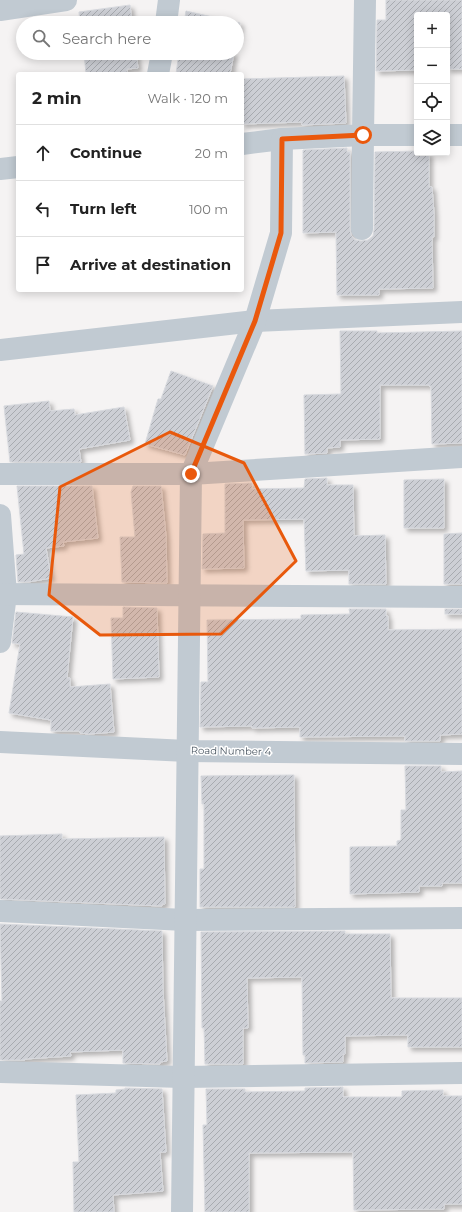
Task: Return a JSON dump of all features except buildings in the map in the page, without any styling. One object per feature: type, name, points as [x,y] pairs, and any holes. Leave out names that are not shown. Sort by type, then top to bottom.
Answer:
[{"type":"street","points":[[0,10],[66,0]]},
{"type":"street","points":[[167,16],[169,0]]},
{"type":"street","points":[[362,229],[365,0]]},
{"type":"street","points":[[158,72],[161,60]]},
{"type":"street","points":[[244,144],[282,139],[363,135],[414,135]]},
{"type":"street","points":[[450,135],[462,135]]},
{"type":"street","points":[[182,1212],[191,474],[255,321],[281,233],[282,139]]},
{"type":"street","points":[[0,169],[16,167]]},
{"type":"street","points":[[0,350],[255,321],[462,312]]},
{"type":"street","points":[[0,474],[191,474],[462,457]]},
{"type":"street","points":[[0,515],[3,594],[0,642]]},
{"type":"street","points":[[3,594],[462,596]]},
{"type":"street","name":"Road Number 4","points":[[0,742],[187,750],[462,754]]},
{"type":"street","points":[[0,911],[185,920],[462,918]]},
{"type":"street","points":[[0,1072],[184,1077],[462,1073]]},
{"type":"highlighted area","points":[[170,432],[244,463],[296,561],[221,634],[100,635],[49,595],[60,487]]},
{"type":"route","points":[[191,474],[255,321],[281,233],[282,139],[363,135]]}]
